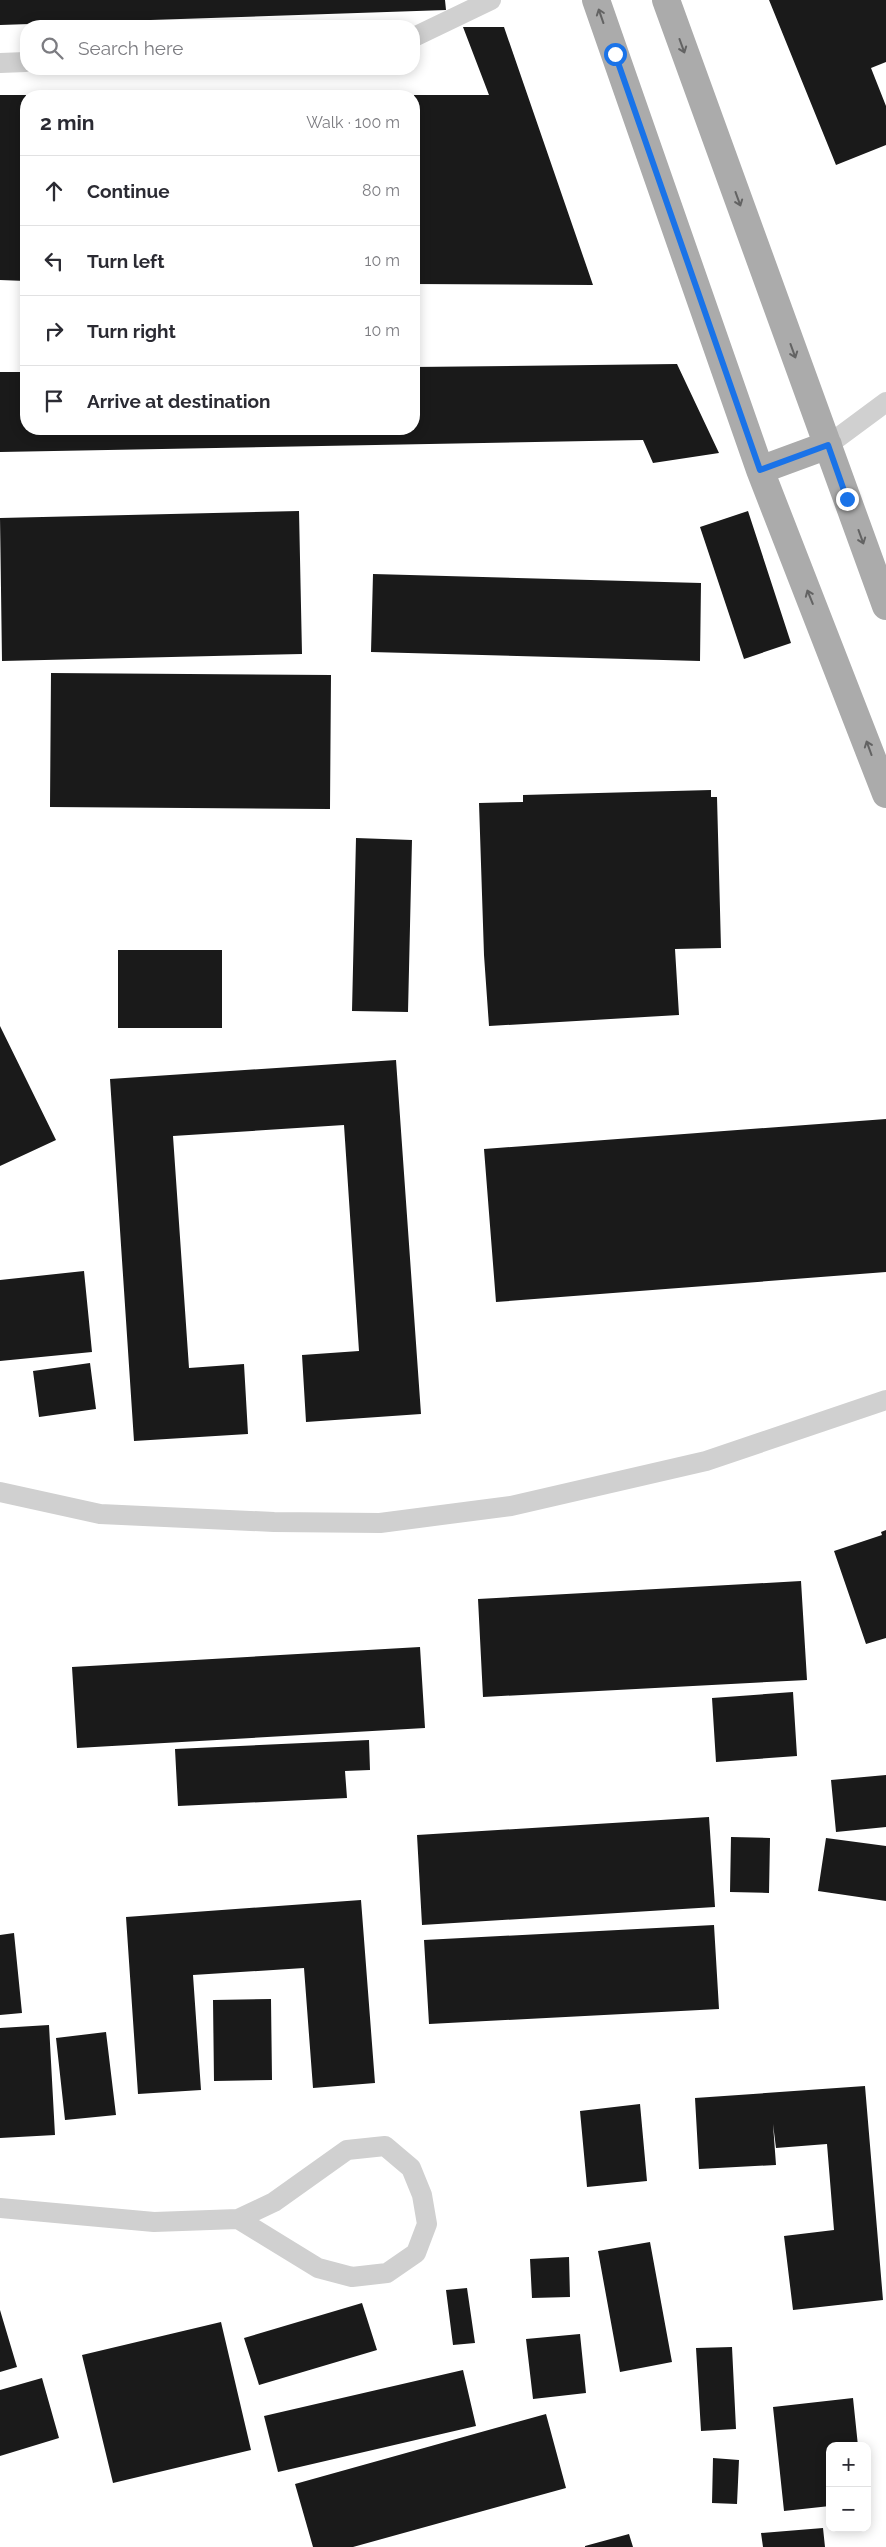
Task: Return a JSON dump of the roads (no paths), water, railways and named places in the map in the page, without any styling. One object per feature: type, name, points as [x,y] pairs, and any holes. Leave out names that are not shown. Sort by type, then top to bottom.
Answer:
[{"type":"main road","points":[[596,0],[760,470],[886,794]]},
{"type":"main road","points":[[666,0],[886,606]]},
{"type":"main road","points":[[760,470],[828,445]]},
{"type":"lane","points":[[420,34],[491,0]]},
{"type":"lane","points":[[0,63],[20,62]]},
{"type":"lane","points":[[828,445],[886,402]]},
{"type":"lane","points":[[0,1492],[100,1514],[274,1522],[380,1523],[511,1506],[706,1461],[886,1400]]},
{"type":"lane","points":[[0,2208],[154,2222],[238,2219],[274,2202],[347,2150],[385,2146],[411,2168],[422,2195],[427,2224],[416,2253],[387,2273],[352,2277],[318,2268],[238,2219]]}]
